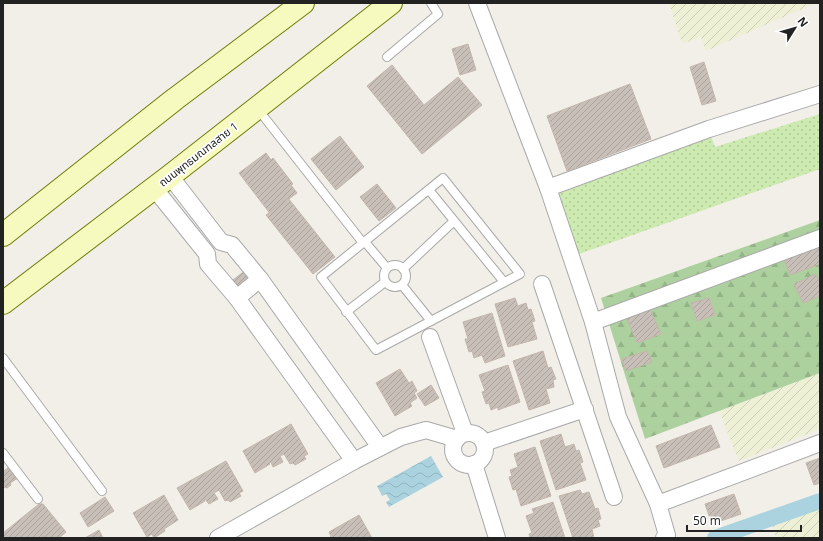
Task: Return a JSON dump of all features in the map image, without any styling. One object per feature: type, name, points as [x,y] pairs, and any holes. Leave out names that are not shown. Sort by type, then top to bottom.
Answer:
[{"type":"main road","points":[[3,234],[175,99],[303,3]]},
{"type":"main road","name":"ถนนพุทธมณฑลสาย 1","points":[[3,303],[162,182],[391,3]]},
{"type":"street","points":[[477,3],[548,188],[593,322],[618,417],[658,504],[667,535],[664,538]]},
{"type":"street","points":[[548,188],[709,129],[820,94]]},
{"type":"street","points":[[162,182],[221,242],[232,245],[260,279],[380,448]]},
{"type":"street","points":[[162,182],[207,254],[208,264],[237,298],[354,461]]},
{"type":"street","points":[[593,322],[820,238]]},
{"type":"street","points":[[237,298],[260,279]]},
{"type":"street","points":[[542,284],[614,497]]},
{"type":"street","points":[[218,538],[354,461],[401,437],[426,430],[461,436],[475,434],[480,437],[484,444],[485,451],[481,459],[474,464],[464,464],[456,457],[453,448],[461,436],[430,329]]},
{"type":"street","points":[[484,444],[585,409]]},
{"type":"street","points":[[658,504],[820,442]]},
{"type":"street","points":[[474,464],[497,538]]},
{"type":"lane","points":[[387,57],[438,14],[431,3]]},
{"type":"lane","points":[[257,107],[364,242],[387,268]]},
{"type":"lane","points":[[443,178],[520,274],[504,282],[430,329],[376,350],[321,278],[429,190],[443,178]]},
{"type":"lane","points":[[429,190],[504,282]]},
{"type":"lane","points":[[403,269],[454,221]]},
{"type":"lane","points":[[395,265],[403,269],[406,277],[402,285],[397,288],[389,286],[385,282],[384,273],[387,268],[395,265]]},
{"type":"lane","points":[[346,312],[385,282]]},
{"type":"lane","points":[[402,285],[430,329]]},
{"type":"lane","points":[[3,358],[102,491]]},
{"type":"lane","points":[[3,453],[38,499]]},
{"type":"green space","points":[[669,3],[816,3],[706,51],[701,37],[682,44]]},
{"type":"green space","points":[[820,114],[820,169],[579,254],[558,194],[711,136],[715,147]]},
{"type":"green space","points":[[820,220],[820,373],[645,439],[601,298]]},
{"type":"green space","points":[[820,373],[820,429],[739,461],[719,411]]},
{"type":"green space","points":[[820,496],[820,538],[776,538],[768,512]]},
{"type":"water","points":[[431,456],[443,477],[389,507],[386,502],[390,500],[386,494],[382,496],[377,486]]},
{"type":"building","points":[[468,44],[476,70],[460,75],[452,49]]},
{"type":"building","points":[[704,62],[716,101],[702,105],[690,67]]},
{"type":"building","points":[[392,65],[424,105],[458,77],[482,105],[422,154],[367,86]]},
{"type":"building","points":[[630,84],[651,139],[567,171],[547,116]]},
{"type":"building","points":[[340,136],[364,167],[336,190],[311,159]]},
{"type":"building","points":[[266,153],[271,160],[273,158],[293,184],[291,185],[297,193],[286,201],[321,245],[304,258],[239,173]]},
{"type":"building","points":[[377,184],[396,208],[379,221],[360,197]]},
{"type":"building","points":[[288,198],[335,257],[313,274],[266,215]]},
{"type":"building","points":[[820,245],[820,264],[790,275],[784,259]]},
{"type":"building","points":[[246,270],[253,279],[237,292],[229,283]]},
{"type":"building","points":[[816,274],[820,283],[820,296],[803,303],[794,284]]},
{"type":"building","points":[[515,298],[518,306],[526,303],[528,310],[531,309],[535,321],[532,322],[537,339],[508,347],[495,304]]},
{"type":"building","points":[[709,298],[715,315],[697,321],[691,303]]},
{"type":"building","points":[[650,309],[661,334],[637,343],[627,319]]},
{"type":"building","points":[[492,313],[505,356],[485,363],[482,355],[474,358],[472,351],[469,352],[465,339],[468,339],[463,322]]},
{"type":"building","points":[[543,351],[548,368],[551,367],[556,379],[553,380],[554,387],[546,389],[550,403],[529,410],[513,361]]},
{"type":"building","points":[[647,351],[652,362],[626,371],[622,359]]},
{"type":"building","points":[[508,365],[520,402],[498,410],[498,407],[491,410],[489,403],[486,404],[482,392],[485,391],[479,375]]},
{"type":"building","points":[[400,369],[409,383],[412,381],[417,391],[414,393],[417,398],[410,403],[412,406],[395,416],[376,383]]},
{"type":"building","points":[[431,385],[439,398],[425,406],[417,394]]},
{"type":"building","points":[[291,424],[308,454],[304,456],[306,459],[295,465],[293,463],[290,464],[284,454],[280,456],[283,462],[273,467],[271,462],[255,473],[243,451]]},
{"type":"building","points":[[711,425],[720,447],[664,468],[656,446]]},
{"type":"building","points":[[561,434],[565,447],[574,444],[576,451],[579,450],[583,462],[580,463],[586,480],[556,490],[540,441]]},
{"type":"building","points":[[535,447],[551,496],[521,506],[516,489],[513,490],[509,477],[512,476],[510,470],[518,467],[514,454]]},
{"type":"building","points":[[820,458],[820,483],[814,485],[806,463]]},
{"type":"building","points":[[226,461],[243,491],[239,493],[241,496],[230,502],[228,500],[225,501],[219,490],[214,493],[218,499],[209,504],[205,499],[205,501],[190,510],[177,488]]},
{"type":"building","points":[[10,466],[18,478],[10,483],[11,485],[7,488],[3,488],[3,469],[4,471]]},
{"type":"building","points":[[580,490],[582,494],[589,492],[595,509],[598,508],[601,519],[598,520],[600,526],[592,529],[594,538],[573,538],[559,496]]},
{"type":"building","points":[[734,494],[741,514],[712,524],[705,504]]},
{"type":"building","points":[[164,495],[178,520],[154,538],[152,534],[147,537],[133,513]]},
{"type":"building","points":[[105,497],[114,511],[88,527],[80,513]]},
{"type":"building","points":[[553,502],[565,538],[530,538],[529,534],[532,533],[526,516],[534,513],[532,509]]},
{"type":"building","points":[[39,504],[43,504],[66,532],[59,538],[45,538],[43,536],[41,538],[3,538],[3,533]]},
{"type":"building","points":[[359,515],[372,538],[329,538],[331,536],[329,532]]},
{"type":"building","points":[[99,530],[103,538],[85,538]]},
{"type":"waterway","points":[[715,538],[820,501]]}]
